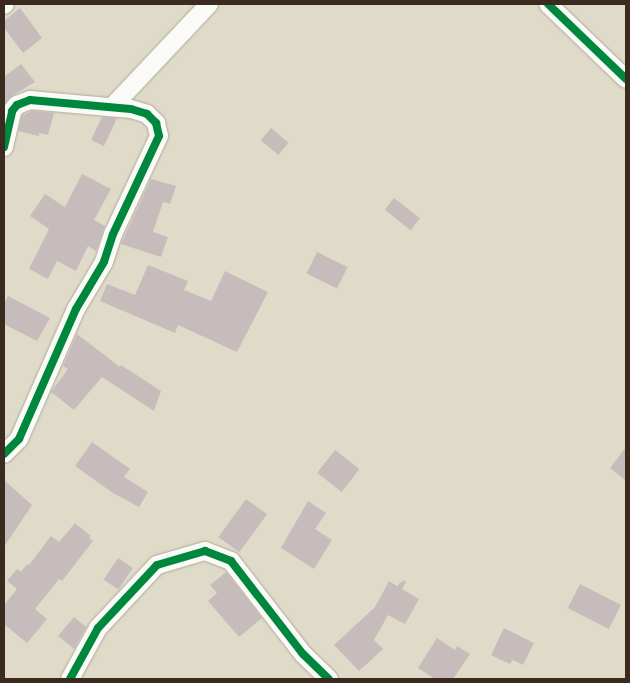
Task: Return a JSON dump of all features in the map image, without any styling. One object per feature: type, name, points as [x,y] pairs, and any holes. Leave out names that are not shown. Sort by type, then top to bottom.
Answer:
[{"type":"street","points":[[113,106],[209,4]]},
{"type":"street","points":[[548,4],[626,79]]},
{"type":"street","points":[[4,147],[12,110],[17,105],[30,100],[113,106],[147,114],[156,122],[159,136],[113,234],[104,262],[76,309],[19,439],[4,454]]},
{"type":"street","points":[[70,679],[98,628],[157,565],[205,551],[231,561],[303,654],[329,679]]},
{"type":"building","points":[[20,8],[42,38],[23,53],[4,28],[4,21]]},
{"type":"building","points":[[21,64],[35,82],[13,95],[4,104],[4,77]]},
{"type":"building","points":[[32,111],[54,113],[48,135],[39,133],[39,136],[18,131],[22,116]]},
{"type":"building","points":[[102,117],[117,118],[104,146],[91,140]]},
{"type":"building","points":[[271,128],[289,143],[278,155],[261,140]]},
{"type":"building","points":[[82,174],[111,189],[94,220],[105,226],[96,251],[88,246],[76,271],[57,261],[48,279],[29,269],[49,229],[30,216],[45,194],[65,207]]},
{"type":"building","points":[[151,179],[176,186],[170,204],[163,202],[153,232],[168,237],[161,257],[121,244]]},
{"type":"building","points":[[394,198],[420,218],[411,230],[385,210]]},
{"type":"building","points":[[317,252],[348,267],[337,288],[306,274]]},
{"type":"building","points":[[148,265],[188,281],[184,290],[211,301],[225,271],[268,292],[237,352],[178,325],[175,333],[100,301],[107,284],[135,295]]},
{"type":"building","points":[[8,296],[50,318],[37,341],[4,324],[4,304]]},
{"type":"building","points":[[77,334],[120,367],[121,365],[161,391],[154,411],[102,377],[74,410],[51,392],[68,369],[63,366]]},
{"type":"building","points":[[92,442],[130,469],[124,477],[148,492],[139,507],[113,493],[75,466]]},
{"type":"building","points":[[626,447],[626,481],[610,468]]},
{"type":"building","points":[[335,450],[359,469],[342,492],[317,473]]},
{"type":"building","points":[[4,480],[32,505],[4,547]]},
{"type":"building","points":[[246,499],[267,514],[239,552],[218,537]]},
{"type":"building","points":[[308,501],[326,513],[315,529],[332,540],[314,569],[281,548]]},
{"type":"building","points":[[75,523],[91,536],[89,538],[93,541],[62,581],[59,579],[35,609],[47,619],[27,643],[4,624],[4,605],[17,589],[7,581],[17,569],[21,572],[27,564],[29,565],[51,536],[59,542]]},
{"type":"building","points":[[118,558],[133,568],[118,590],[103,580]]},
{"type":"building","points":[[226,572],[262,618],[239,637],[208,601],[217,593],[210,585]]},
{"type":"building","points":[[404,580],[406,582],[402,589],[419,599],[405,624],[388,615],[374,640],[383,649],[359,671],[334,645],[375,607],[389,581],[397,586]]},
{"type":"building","points":[[580,584],[621,605],[609,629],[568,608]]},
{"type":"building","points":[[74,617],[86,627],[74,649],[58,636]]},
{"type":"building","points":[[504,628],[534,643],[523,665],[513,660],[510,664],[491,655]]},
{"type":"building","points":[[437,638],[455,650],[457,646],[470,654],[453,679],[435,679],[418,668]]},
{"type":"cycle path","points":[[548,4],[626,79]]},
{"type":"cycle path","points":[[4,147],[12,111],[17,105],[30,100],[131,109],[147,114],[156,123],[159,136],[113,234],[104,262],[76,309],[19,439],[4,454]]},
{"type":"cycle path","points":[[70,679],[98,628],[157,565],[205,551],[231,561],[303,654],[329,679]]}]
